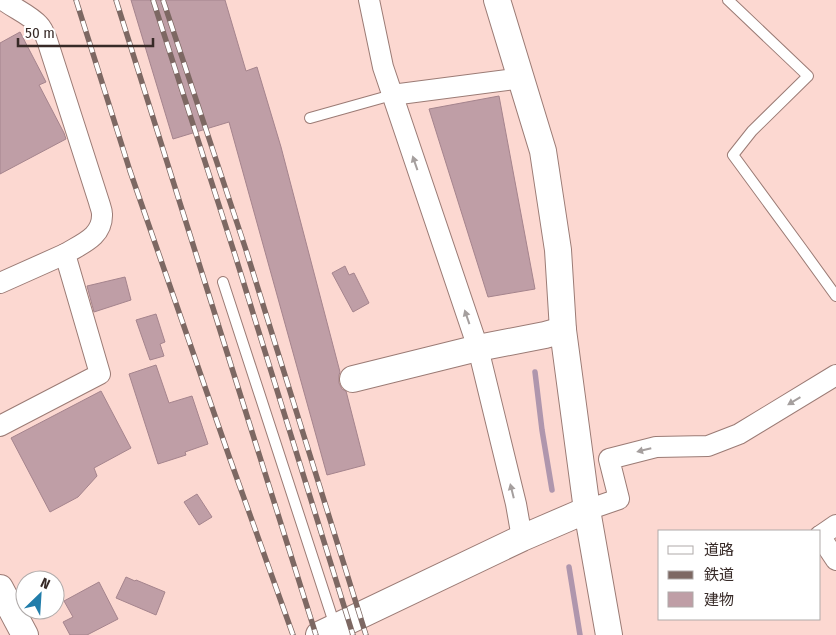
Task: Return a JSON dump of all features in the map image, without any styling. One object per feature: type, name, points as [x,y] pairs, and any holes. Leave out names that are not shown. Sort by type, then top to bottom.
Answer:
[{"type":"street","points":[[369,0],[383,67],[478,348],[516,504],[522,538]]},
{"type":"street","points":[[497,0],[543,151],[558,250],[563,330],[587,510],[609,635]]},
{"type":"street","points":[[0,283],[65,254],[96,235],[101,225],[102,214],[47,40],[41,27],[31,18],[5,8]]},
{"type":"street","points":[[392,95],[522,78]]},
{"type":"street","points":[[0,426],[100,374],[65,254]]},
{"type":"street","points":[[348,381],[478,348],[545,336],[563,330]]},
{"type":"street","points":[[327,631],[522,538],[587,510],[619,499],[609,459],[656,447],[708,446],[740,434],[836,375]]},
{"type":"street","points":[[821,535],[836,525]]},
{"type":"street","points":[[821,538],[836,560]]},
{"type":"street","points":[[0,588],[25,635]]},
{"type":"lane","points":[[728,0],[808,76],[752,130],[733,155],[836,296]]},
{"type":"lane","points":[[310,118],[392,95]]},
{"type":"lane","points":[[223,282],[327,631]]},
{"type":"building","points":[[131,0],[225,0],[246,71],[257,67],[281,147],[340,372],[339,383],[342,389],[346,391],[365,465],[327,475],[229,122],[173,139]]},
{"type":"building","points":[[20,32],[46,82],[39,85],[66,139],[0,174],[0,43]]},
{"type":"building","points":[[499,96],[535,289],[488,297],[429,109]]},
{"type":"building","points":[[345,266],[349,275],[354,273],[369,303],[353,312],[332,273]]},
{"type":"building","points":[[125,277],[131,300],[94,312],[87,286]]},
{"type":"building","points":[[156,314],[165,342],[160,344],[164,356],[150,360],[136,320]]},
{"type":"building","points":[[156,365],[169,403],[192,396],[208,444],[185,452],[186,455],[158,464],[129,374]]},
{"type":"building","points":[[101,391],[131,448],[94,468],[97,476],[78,497],[50,512],[11,438]]},
{"type":"building","points":[[197,494],[212,517],[199,525],[184,502]]},
{"type":"building","points":[[126,577],[165,592],[156,615],[116,598]]},
{"type":"building","points":[[99,582],[118,619],[87,635],[70,635],[63,622],[73,617],[65,600]]},
{"type":"waterway","points":[[535,372],[552,490]]},
{"type":"waterway","points":[[569,567],[580,635]]},
{"type":"railway","points":[[76,0],[130,171],[293,635]]},
{"type":"railway","points":[[116,0],[316,635]]},
{"type":"railway","points":[[153,0],[235,255],[353,635]]},
{"type":"railway","points":[[163,0],[246,250],[366,635]]}]
